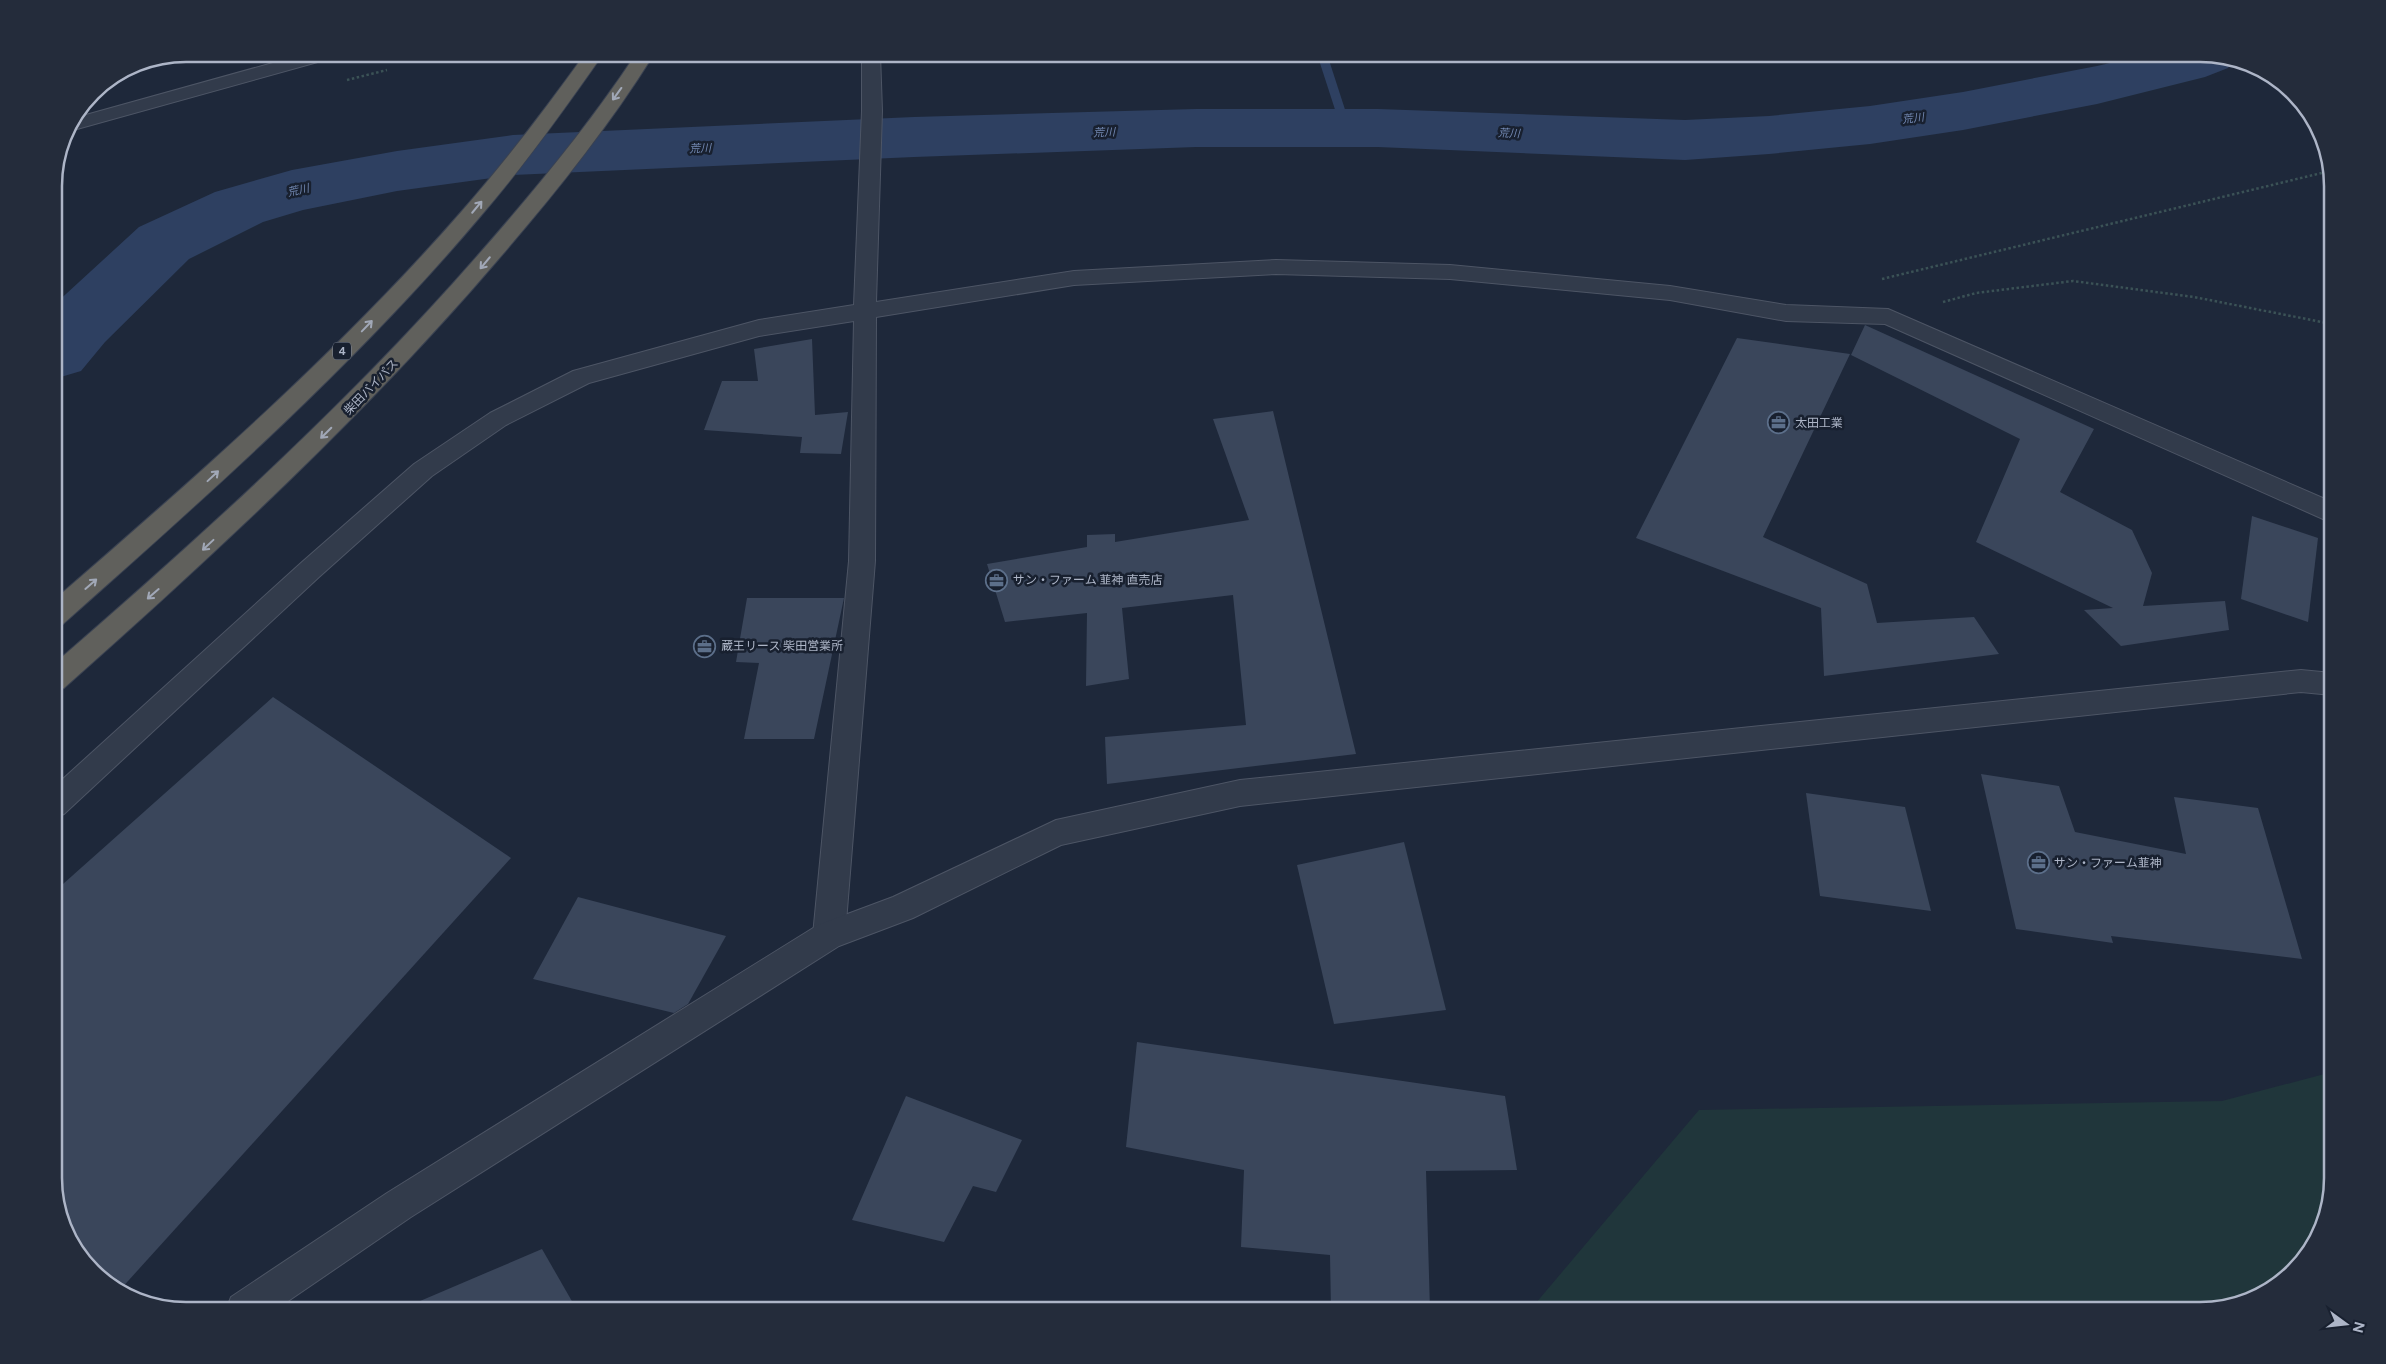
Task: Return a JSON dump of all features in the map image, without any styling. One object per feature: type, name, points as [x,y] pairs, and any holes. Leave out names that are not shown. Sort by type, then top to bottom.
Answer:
[{"type":"highway","name":"4","points":[[63,608],[207,481],[305,388],[398,295],[453,235],[504,174],[587,63]]},
{"type":"highway","name":"柴田バイパス","points":[[63,672],[190,562],[377,382],[478,270],[566,165],[639,63]]},
{"type":"street","points":[[81,122],[292,63]]},
{"type":"street","points":[[829,935],[862,561],[865,311],[872,111],[871,63]]},
{"type":"street","points":[[63,797],[310,570],[423,470],[498,419],[581,377],[636,360],[759,328],[1074,278],[1276,266],[1450,272],[1670,293],[1786,313],[1888,317],[2323,509]]},
{"type":"street","points":[[256,1302],[399,1205],[829,935],[902,908],[1056,833],[1240,792],[2301,682],[2323,683]]},
{"type":"path","points":[[1876,281],[2322,173]]},
{"type":"path","points":[[1888,317],[1976,293],[2073,281],[2194,297],[2323,322]]},
{"type":"green space","points":[[2323,1074],[2323,1178],[2319,1210],[2314,1225],[2298,1253],[2275,1276],[2262,1285],[2232,1297],[2200,1302],[1537,1302],[1699,1110],[2222,1101]]},
{"type":"building","points":[[1865,325],[2094,429],[2060,492],[2132,530],[2152,573],[2143,606],[2225,601],[2229,630],[2121,646],[2084,610],[2113,608],[1976,542],[2020,439],[1851,355]]},
{"type":"building","points":[[1737,338],[1850,354],[1763,537],[1867,584],[1877,623],[1974,617],[1999,654],[1824,676],[1821,608],[1636,538]]},
{"type":"building","points":[[812,339],[815,415],[848,412],[841,454],[800,453],[802,437],[704,430],[722,381],[758,381],[754,349]]},
{"type":"building","points":[[1273,411],[1356,754],[1107,784],[1105,737],[1246,725],[1233,595],[1122,608],[1129,679],[1086,686],[1087,613],[1005,622],[987,564],[1087,547],[1087,535],[1115,534],[1115,542],[1249,520],[1213,419]]},
{"type":"building","points":[[2252,516],[2318,538],[2308,622],[2241,599]]},
{"type":"building","points":[[747,598],[844,598],[814,739],[744,739],[759,663],[736,662]]},
{"type":"building","points":[[273,697],[511,858],[124,1285],[105,1271],[83,1246],[75,1232],[65,1202],[63,1186],[63,884]]},
{"type":"building","points":[[1981,774],[2059,786],[2075,832],[2186,854],[2174,797],[2258,808],[2302,959],[2111,936],[2113,943],[2016,929]]},
{"type":"building","points":[[1806,793],[1905,807],[1931,911],[1820,896]]},
{"type":"building","points":[[1404,842],[1446,1010],[1334,1024],[1297,865]]},
{"type":"building","points":[[578,897],[726,936],[688,1004],[674,1013],[533,979]]},
{"type":"building","points":[[1137,1042],[1505,1096],[1517,1170],[1426,1171],[1430,1302],[1331,1302],[1330,1255],[1241,1247],[1244,1170],[1126,1147]]},
{"type":"building","points":[[906,1096],[1022,1140],[996,1192],[973,1186],[944,1242],[852,1220]]},
{"type":"building","points":[[542,1249],[572,1302],[418,1302]]},
{"type":"waterway","points":[[1325,62],[1346,128]]},
{"type":"waterway","name":"荒川","points":[[63,343],[79,324],[164,243],[239,207],[292,191],[397,171],[513,155],[914,137],[1196,128],[1378,128],[1685,140],[1769,135],[1870,125],[1963,111],[2097,85],[2188,62]]},
{"type":"place","name":"太田工業","points":[[1779,423]]},
{"type":"place","name":"サン・ファーム 韮神 直売店","points":[[997,580]]},
{"type":"place","name":"蔵王リース 柴田営業所","points":[[705,646]]},
{"type":"place","name":"サン・ファーム韮神","points":[[2038,863]]}]
